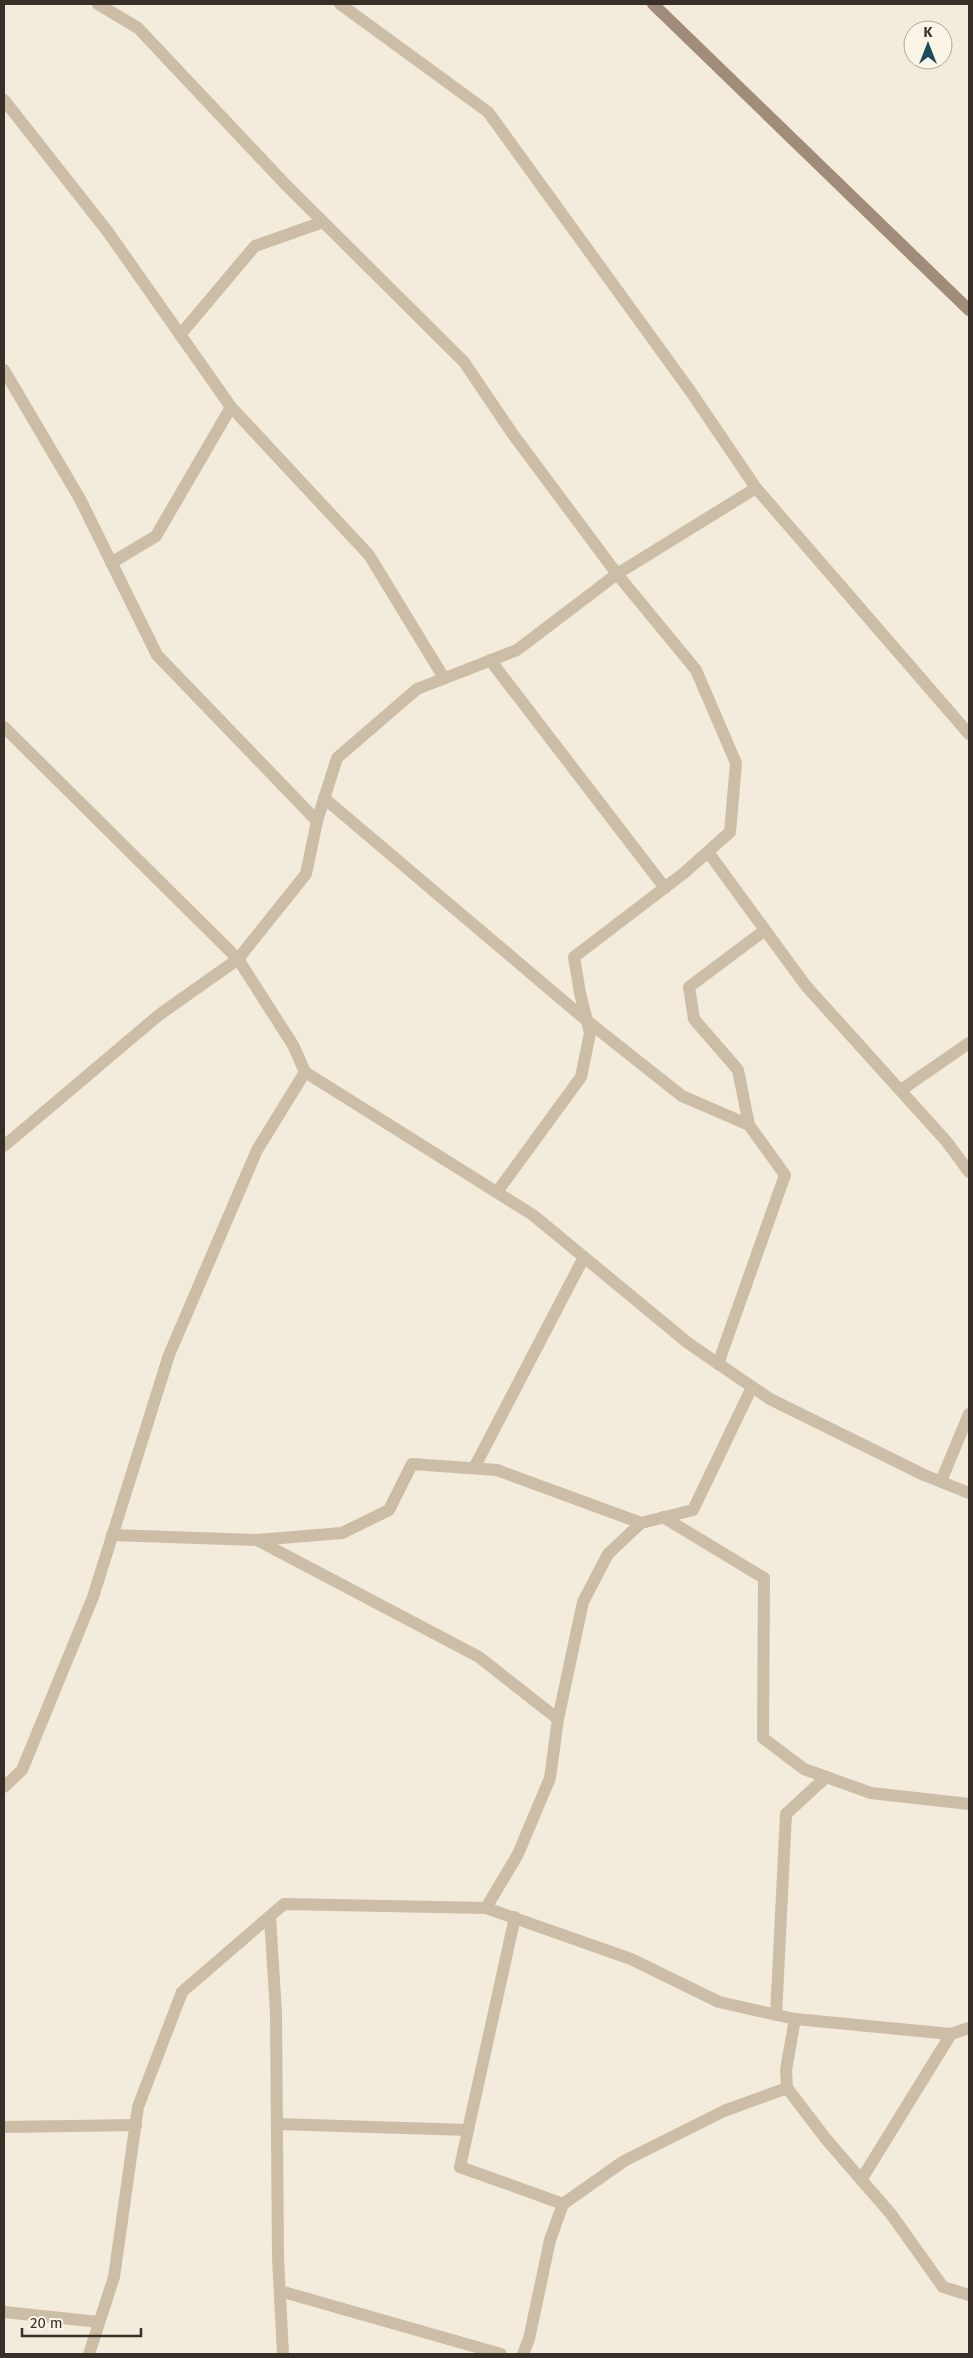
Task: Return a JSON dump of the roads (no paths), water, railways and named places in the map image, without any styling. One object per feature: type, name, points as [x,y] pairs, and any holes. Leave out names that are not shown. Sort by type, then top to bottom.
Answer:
[{"type":"street","points":[[98,4],[138,28],[286,185],[464,362],[512,433],[617,574],[696,670],[736,763],[730,832],[665,888],[574,957],[590,1033],[581,1077],[497,1192]]},
{"type":"street","points":[[340,4],[488,112],[691,392],[756,488],[969,734]]},
{"type":"street","points":[[653,4],[969,310]]},
{"type":"street","points":[[4,100],[108,232],[231,407],[369,555],[444,678]]},
{"type":"street","points":[[180,335],[255,246],[323,222]]},
{"type":"street","points":[[6,379],[80,500],[156,655],[317,821]]},
{"type":"street","points":[[111,562],[156,536],[231,407]]},
{"type":"street","points":[[4,1146],[159,1015],[238,958],[306,874],[317,821],[337,758],[417,689],[517,650],[617,574],[756,488]]},
{"type":"street","points":[[490,660],[665,888]]},
{"type":"street","points":[[4,727],[238,958],[294,1045],[305,1072],[533,1215],[688,1344],[752,1388],[770,1399],[969,1493]]},
{"type":"street","points":[[324,798],[586,1020],[682,1096],[749,1125]]},
{"type":"street","points":[[708,852],[806,986],[947,1142],[969,1172]]},
{"type":"street","points":[[718,1364],[785,1175],[749,1125],[738,1070],[694,1019],[689,988],[765,930]]},
{"type":"street","points":[[901,1090],[969,1043]]},
{"type":"street","points":[[4,1787],[22,1770],[93,1597],[169,1355],[257,1150],[305,1072]]},
{"type":"street","points":[[474,1468],[584,1257]]},
{"type":"street","points":[[486,1908],[518,1854],[550,1778],[558,1719],[583,1602],[608,1554],[640,1523],[693,1510],[752,1388]]},
{"type":"street","points":[[941,1481],[969,1414]]},
{"type":"street","points":[[112,1535],[257,1540],[342,1533],[389,1510],[412,1464],[497,1470],[640,1523]]},
{"type":"street","points":[[663,1518],[764,1578],[762,1738],[804,1769],[871,1793],[969,1804]]},
{"type":"street","points":[[257,1540],[479,1657],[558,1719]]},
{"type":"street","points":[[776,2015],[786,1814],[826,1777]]},
{"type":"street","points":[[89,2354],[114,2277],[138,2107],[182,1992],[284,1904],[486,1908],[631,1959],[719,2002],[795,2019],[952,2034],[969,2028]]},
{"type":"street","points":[[270,1917],[276,2013],[280,2290],[283,2354]]},
{"type":"street","points":[[515,1918],[460,2167],[563,2204]]},
{"type":"street","points":[[795,2019],[786,2070],[787,2088],[826,2140],[891,2214],[943,2287],[969,2295]]},
{"type":"street","points":[[861,2180],[952,2034]]},
{"type":"street","points":[[523,2354],[529,2338],[550,2240],[563,2204],[624,2161],[724,2111],[787,2088]]},
{"type":"street","points":[[277,2124],[468,2130]]},
{"type":"street","points":[[4,2127],[136,2125]]},
{"type":"street","points":[[280,2290],[500,2354]]},
{"type":"street","points":[[4,2312],[99,2322]]}]
